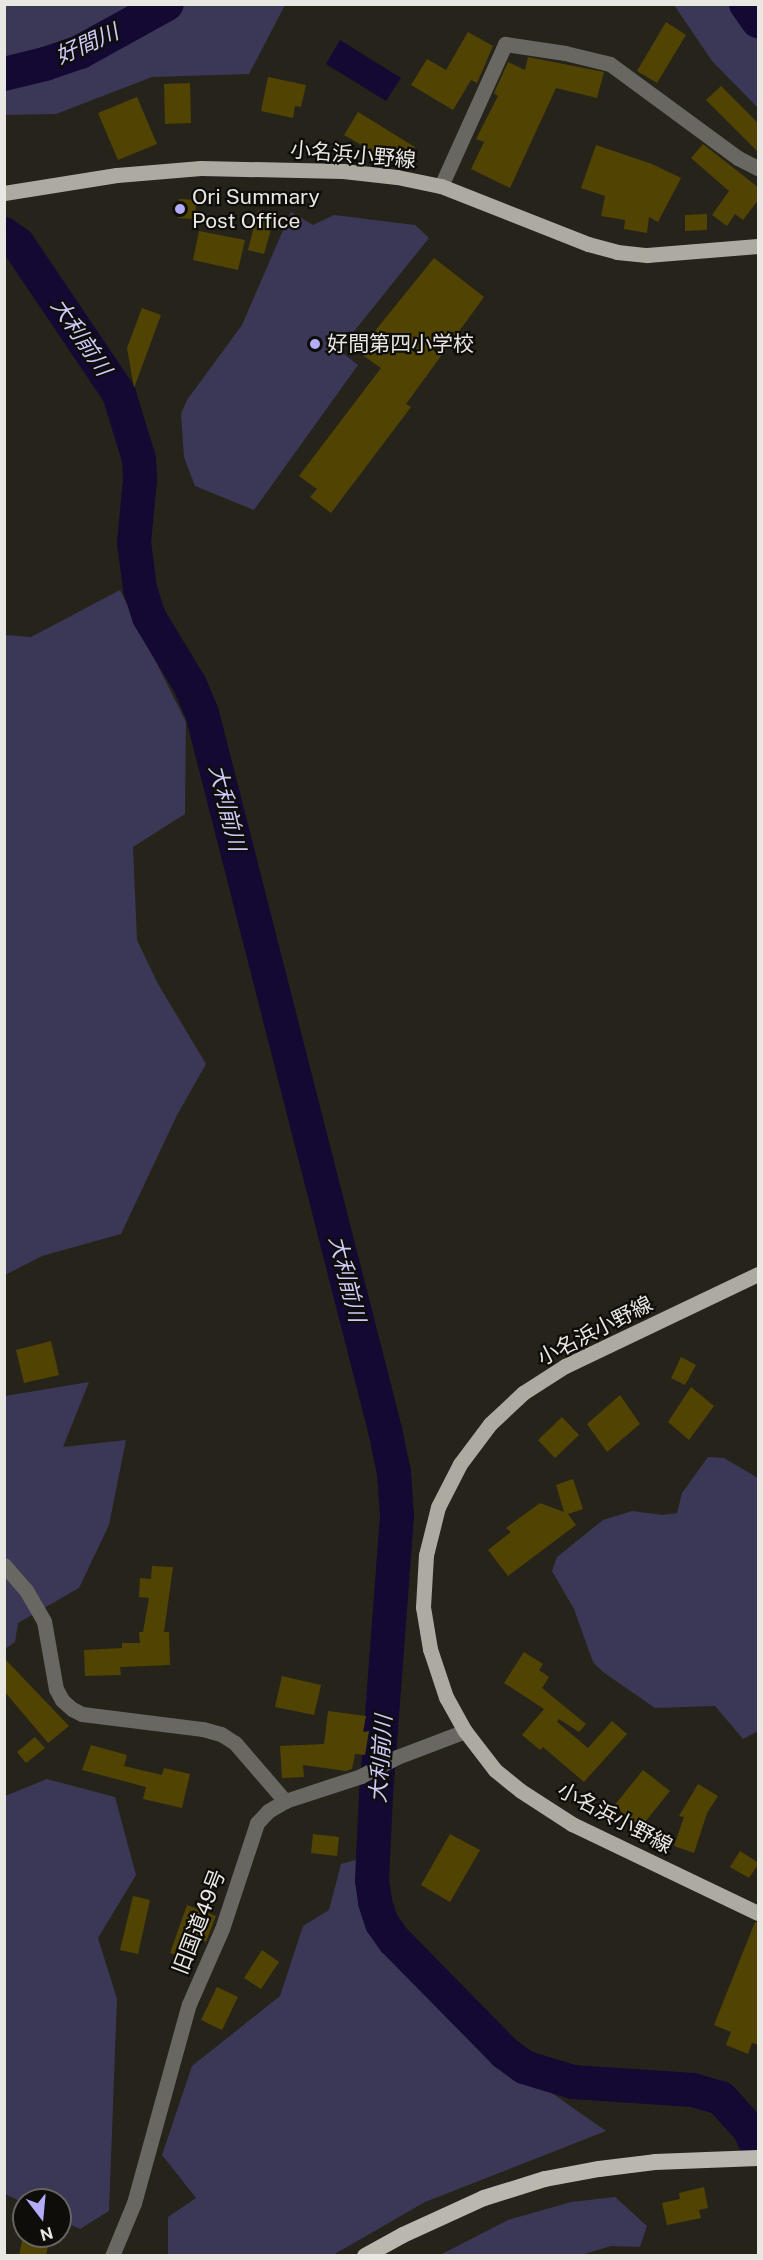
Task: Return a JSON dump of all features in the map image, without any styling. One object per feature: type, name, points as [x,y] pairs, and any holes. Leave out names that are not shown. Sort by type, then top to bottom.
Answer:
[{"type":"highway","points":[[365,2256],[403,2235],[484,2198],[545,2179],[655,2162],[759,2158]]},
{"type":"main road","name":"小名浜小野線","points":[[4,193],[117,175],[201,168],[343,171],[397,177],[441,186],[588,244],[617,252],[647,255],[759,246]]},
{"type":"main road","name":"小名浜小野線","points":[[759,1274],[565,1366],[515,1401],[490,1424],[460,1464],[438,1507],[426,1555],[423,1607],[430,1649],[446,1696],[465,1731],[495,1770],[521,1791],[572,1824],[759,1913]]},
{"type":"street","points":[[441,186],[505,44],[565,53],[610,64],[738,158],[759,168]]},
{"type":"street","points":[[4,1565],[26,1590],[44,1622],[56,1689],[62,1700],[72,1709],[82,1714],[203,1729],[221,1734],[236,1743],[285,1801]]},
{"type":"street","name":"旧国道49号","points":[[112,2256],[134,2203],[189,2004],[222,1929],[257,1823],[268,1811],[285,1801],[368,1772],[397,1757],[465,1731]]},
{"type":"shaded area","points":[[4,5],[285,5],[249,74],[152,77],[56,114],[5,115]]},
{"type":"shaded area","points":[[674,5],[758,5],[758,108],[712,61]]},
{"type":"shaded area","points":[[340,40],[401,78],[386,101],[326,64]]},
{"type":"shaded area","points":[[291,212],[313,225],[334,215],[415,225],[429,238],[339,350],[358,365],[254,510],[195,486],[184,457],[181,414],[187,400],[242,325]]},
{"type":"shaded area","points":[[120,590],[186,722],[185,814],[133,847],[137,940],[158,984],[206,1064],[177,1115],[121,1234],[42,1256],[5,1275],[5,635],[31,637]]},
{"type":"shaded area","points":[[89,1382],[63,1447],[126,1440],[109,1525],[79,1588],[18,1623],[15,1642],[5,1649],[5,1396]]},
{"type":"shaded area","points":[[708,1457],[724,1458],[758,1478],[758,1731],[743,1739],[715,1706],[655,1708],[603,1672],[593,1662],[574,1609],[552,1571],[557,1557],[603,1520],[632,1511],[662,1515],[677,1513],[682,1493]]},
{"type":"shaded area","points":[[47,1779],[115,1797],[136,1875],[98,1938],[117,1999],[109,2211],[80,2229],[72,2225],[72,2188],[12,2188],[12,2197],[5,2194],[5,1796]]},
{"type":"shaded area","points":[[356,1860],[368,1903],[407,1969],[486,2047],[606,2131],[425,2202],[333,2255],[168,2255],[168,2217],[196,2198],[162,2155],[192,2066],[280,1996],[303,1926],[329,1910],[341,1864]]},
{"type":"shaded area","points":[[615,2197],[647,2226],[640,2247],[611,2246],[578,2256],[440,2255],[508,2220],[571,2202]]},
{"type":"building","points":[[666,22],[686,35],[657,83],[637,71]]},
{"type":"building","points":[[468,32],[493,46],[477,83],[471,80],[453,110],[411,85],[427,59],[446,70]]},
{"type":"building","points":[[528,57],[604,72],[597,98],[556,88],[510,188],[471,169],[484,142],[476,139],[498,96],[494,93],[508,62],[525,70]]},
{"type":"building","points":[[268,77],[306,85],[301,107],[295,106],[293,118],[261,111]]},
{"type":"building","points":[[190,83],[191,123],[165,124],[164,84]]},
{"type":"building","points":[[721,86],[759,124],[759,153],[706,100]]},
{"type":"building","points":[[137,97],[157,144],[118,160],[98,113]]},
{"type":"building","points":[[358,112],[415,147],[405,162],[386,159],[344,135]]},
{"type":"building","points":[[703,144],[759,188],[759,199],[743,220],[735,214],[727,226],[712,215],[729,191],[691,158]]},
{"type":"building","points":[[596,145],[652,164],[681,178],[658,222],[649,217],[647,233],[624,229],[625,220],[601,216],[605,196],[581,188]]},
{"type":"building","points":[[179,199],[196,200],[195,219],[178,218]]},
{"type":"building","points":[[258,210],[275,215],[264,254],[248,250]]},
{"type":"building","points":[[707,214],[707,230],[685,231],[685,215]]},
{"type":"building","points":[[199,231],[245,240],[238,270],[193,260]]},
{"type":"building","points":[[434,258],[484,297],[406,404],[411,407],[331,513],[310,497],[317,489],[299,476],[381,368],[358,352]]},
{"type":"building","points":[[142,308],[161,315],[134,388],[127,348]]},
{"type":"building","points":[[51,1341],[59,1375],[24,1383],[16,1350]]},
{"type":"building","points":[[681,1357],[696,1365],[685,1385],[671,1378]]},
{"type":"building","points":[[691,1387],[714,1406],[689,1440],[668,1422]]},
{"type":"building","points":[[620,1395],[640,1424],[607,1452],[587,1424]]},
{"type":"building","points":[[562,1417],[579,1435],[555,1458],[538,1440]]},
{"type":"building","points":[[573,1479],[583,1509],[568,1514],[576,1525],[508,1576],[488,1550],[511,1532],[506,1528],[540,1503],[564,1512],[556,1485]]},
{"type":"building","points":[[152,1566],[173,1567],[164,1632],[169,1632],[170,1665],[120,1667],[121,1675],[85,1676],[84,1650],[122,1648],[122,1643],[140,1643],[139,1632],[143,1632],[149,1598],[139,1597],[140,1578],[151,1579]]},
{"type":"building","points":[[524,1652],[543,1664],[539,1670],[549,1677],[542,1688],[586,1724],[579,1732],[559,1719],[557,1722],[588,1748],[612,1721],[627,1734],[584,1782],[543,1747],[540,1750],[522,1735],[544,1709],[504,1683]]},
{"type":"building","points":[[4,1658],[69,1726],[48,1743],[4,1691]]},
{"type":"building","points":[[282,1676],[321,1685],[314,1715],[275,1707]]},
{"type":"building","points":[[328,1711],[366,1716],[363,1732],[369,1731],[365,1755],[355,1754],[352,1769],[346,1771],[303,1765],[304,1777],[282,1778],[280,1746],[324,1744]]},
{"type":"building","points":[[35,1737],[45,1748],[26,1763],[17,1752]]},
{"type":"building","points":[[91,1745],[127,1755],[124,1766],[162,1775],[164,1768],[190,1774],[182,1808],[143,1799],[146,1787],[82,1770]]},
{"type":"building","points":[[643,1770],[670,1791],[641,1827],[614,1806]]},
{"type":"building","points":[[698,1784],[718,1796],[707,1813],[694,1853],[674,1846],[684,1817],[679,1816]]},
{"type":"building","points":[[313,1834],[339,1837],[337,1856],[311,1853]]},
{"type":"building","points":[[450,1834],[480,1850],[450,1902],[421,1885]]},
{"type":"building","points":[[740,1851],[759,1863],[749,1878],[730,1867]]},
{"type":"building","points":[[133,1896],[150,1900],[138,1954],[120,1950]]},
{"type":"building","points":[[187,1905],[216,1916],[206,1942],[202,1940],[194,1962],[170,1953]]},
{"type":"building","points":[[755,1922],[759,1923],[759,2045],[752,2043],[748,2054],[726,2045],[731,2032],[714,2025]]},
{"type":"building","points":[[262,1950],[279,1962],[261,1989],[244,1978]]},
{"type":"building","points":[[217,1987],[238,1997],[222,2030],[201,2020]]},
{"type":"building","points":[[704,2187],[708,2208],[699,2210],[701,2218],[667,2225],[662,2203],[680,2199],[679,2193]]},
{"type":"building","points":[[21,2248],[48,2248],[46,2256],[19,2256]]},
{"type":"waterway","name":"好間川","points":[[4,74],[80,52],[167,4]]},
{"type":"waterway","name":"好間川","points":[[746,4],[758,21]]},
{"type":"waterway","name":"大利前川","points":[[4,234],[18,244],[119,394],[139,459],[140,480],[134,542],[140,589],[149,617],[190,685],[202,713],[385,1430],[394,1473],[397,1516],[376,1795],[372,1880],[375,1902],[382,1923],[394,1940],[505,2053],[524,2067],[573,2082],[693,2090],[721,2098],[750,2130],[758,2149]]},
{"type":"place","name":"Ori Summary Post Office","points":[[180,209]]},
{"type":"place","name":"好間第四小学校","points":[[315,344]]}]
